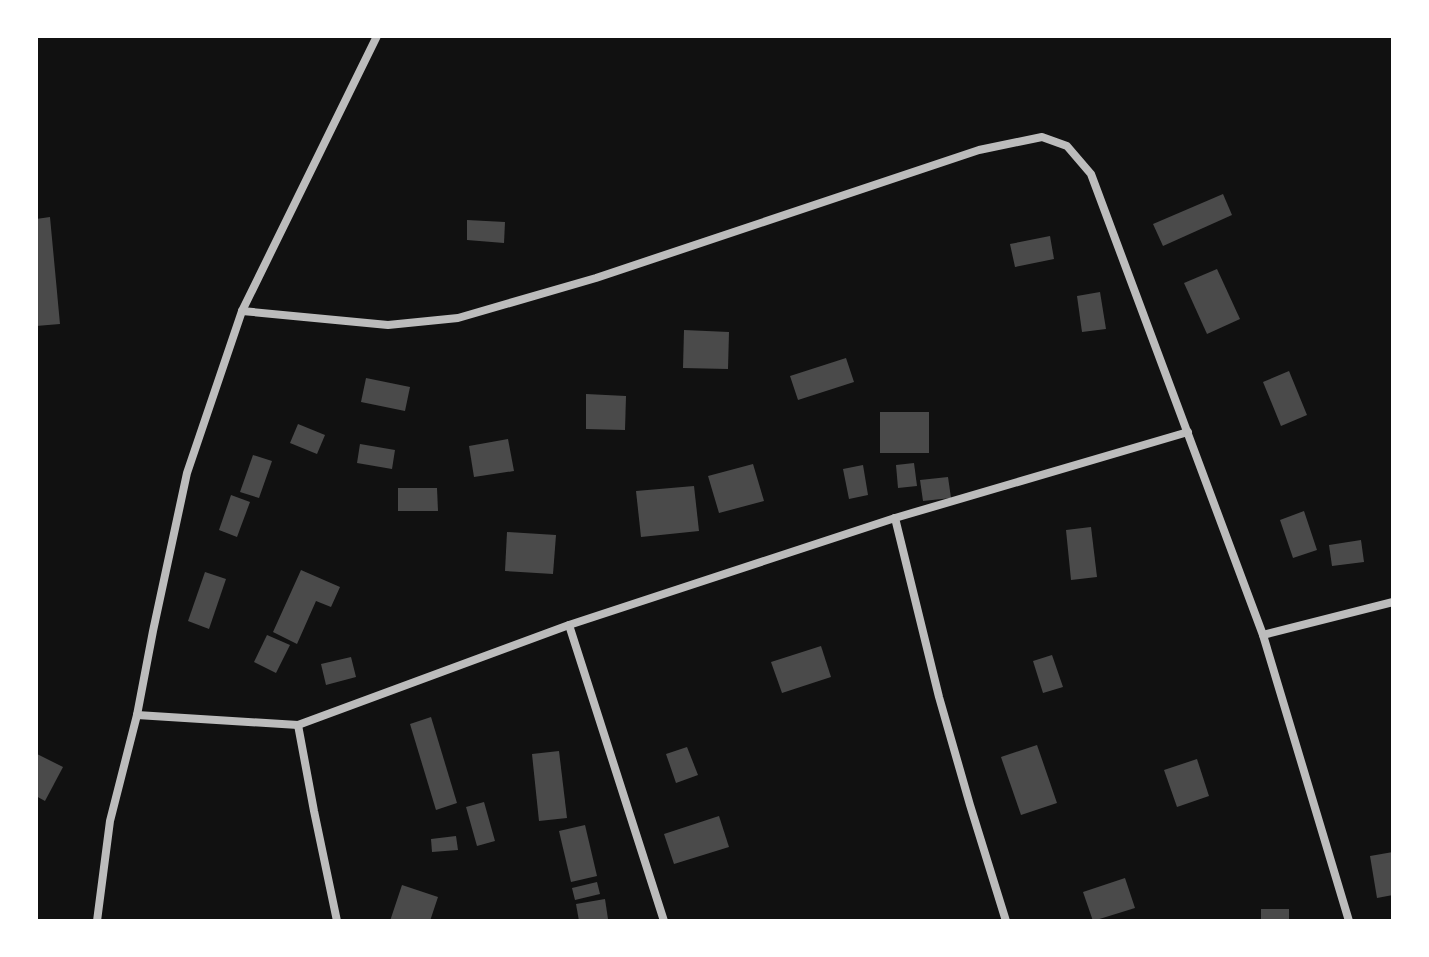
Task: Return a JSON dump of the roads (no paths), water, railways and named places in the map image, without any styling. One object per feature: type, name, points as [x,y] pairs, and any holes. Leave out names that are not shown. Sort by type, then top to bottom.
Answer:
[{"type":"street","points":[[97,921],[110,821],[137,715],[187,473],[242,311],[377,36]]},
{"type":"street","points":[[242,311],[388,325],[458,318],[596,278],[979,150],[1042,137],[1067,146],[1091,174],[1263,635],[1349,921]]},
{"type":"street","points":[[137,715],[298,725],[569,625],[895,518],[1188,432]]},
{"type":"street","points":[[895,518],[939,697],[1006,921]]},
{"type":"street","points":[[1263,635],[1393,602]]},
{"type":"street","points":[[569,625],[664,921]]},
{"type":"street","points":[[298,725],[337,921]]}]
